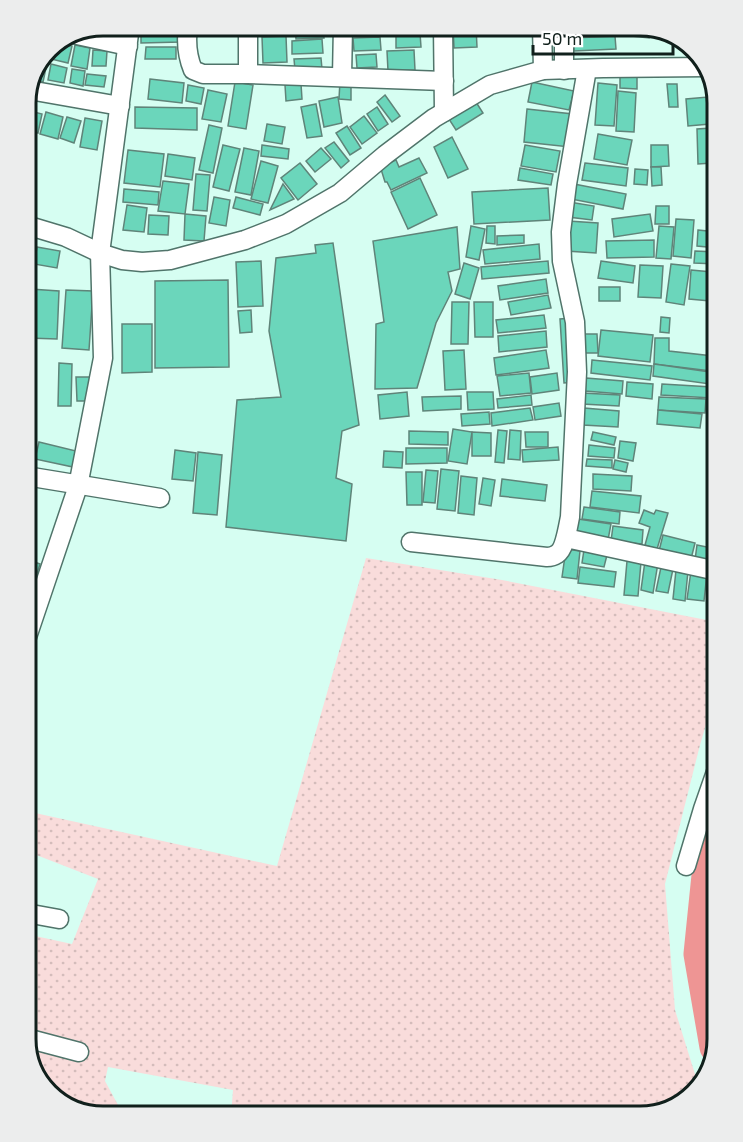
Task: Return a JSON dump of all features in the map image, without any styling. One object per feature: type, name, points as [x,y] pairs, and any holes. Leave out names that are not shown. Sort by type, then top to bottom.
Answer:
[{"type":"street","points":[[36,610],[78,486],[103,358],[100,253],[129,36]]},
{"type":"street","points":[[188,36],[188,60],[193,70],[204,74],[444,81]]},
{"type":"street","points":[[248,36],[248,74]]},
{"type":"street","points":[[342,77],[343,36]]},
{"type":"street","points":[[443,36],[444,112]]},
{"type":"street","points":[[542,36],[543,70]]},
{"type":"street","points":[[564,36],[564,70]]},
{"type":"street","points":[[90,38],[128,46]]},
{"type":"street","points":[[36,228],[66,237],[100,253],[122,260],[142,262],[170,260],[245,240],[286,224],[340,193],[385,154],[444,112],[490,85],[543,70],[696,67]]},
{"type":"street","points":[[411,542],[547,557],[559,553],[566,538],[570,517],[577,372],[575,322],[562,261],[561,232],[587,69]]},
{"type":"street","points":[[37,91],[120,106]]},
{"type":"street","points":[[36,478],[160,498]]},
{"type":"street","points":[[566,538],[707,569]]},
{"type":"street","points":[[686,866],[707,798]]},
{"type":"street","points":[[36,915],[59,919]]},
{"type":"street","points":[[36,1041],[79,1052]]},
{"type":"shaded area","points":[[366,558],[502,580],[707,620],[707,721],[665,884],[675,1010],[696,1076],[681,1092],[673,1097],[657,1104],[640,1106],[232,1106],[233,1090],[108,1067],[105,1081],[119,1106],[99,1106],[70,1097],[50,1080],[41,1065],[36,1039],[36,936],[72,944],[98,879],[36,855],[36,813],[277,866]]},
{"type":"building","points":[[141,36],[181,36],[181,42],[141,43]]},
{"type":"building","points":[[286,36],[287,62],[263,63],[262,37]]},
{"type":"building","points":[[296,36],[324,36],[324,38],[296,39]]},
{"type":"building","points":[[396,36],[420,36],[421,47],[396,48]]},
{"type":"building","points":[[453,36],[476,36],[477,47],[454,48]]},
{"type":"building","points":[[615,36],[616,49],[574,51],[573,38]]},
{"type":"building","points":[[380,37],[381,50],[354,51],[353,38]]},
{"type":"building","points":[[322,39],[323,53],[292,54],[292,41]]},
{"type":"building","points":[[69,45],[72,46],[68,63],[53,59]]},
{"type":"building","points":[[75,45],[90,48],[87,69],[71,66]]},
{"type":"building","points":[[146,47],[176,47],[176,59],[145,59]]},
{"type":"building","points":[[93,50],[107,51],[106,66],[92,66]]},
{"type":"building","points":[[414,50],[415,70],[388,71],[387,51]]},
{"type":"building","points":[[376,54],[377,67],[357,68],[356,55]]},
{"type":"building","points":[[321,58],[322,69],[295,70],[294,59]]},
{"type":"building","points":[[51,64],[67,68],[64,83],[48,80]]},
{"type":"building","points":[[46,69],[43,82],[40,81]]},
{"type":"building","points":[[72,69],[85,71],[83,86],[70,83]]},
{"type":"building","points":[[87,74],[106,76],[104,87],[85,85]]},
{"type":"building","points":[[620,77],[637,77],[637,89],[620,88]]},
{"type":"building","points":[[150,79],[184,83],[182,103],[148,99]]},
{"type":"building","points":[[340,81],[351,81],[351,100],[339,99]]},
{"type":"building","points":[[235,82],[253,85],[246,129],[228,126]]},
{"type":"building","points":[[532,82],[574,91],[569,110],[528,102]]},
{"type":"building","points":[[598,83],[617,85],[614,126],[595,125]]},
{"type":"building","points":[[301,84],[302,99],[286,101],[285,85]]},
{"type":"building","points":[[667,84],[677,84],[678,107],[669,107]]},
{"type":"building","points":[[188,85],[204,88],[201,104],[186,101]]},
{"type":"building","points":[[208,90],[227,94],[221,122],[202,119]]},
{"type":"building","points":[[618,91],[636,93],[634,132],[616,131]]},
{"type":"building","points":[[385,95],[400,116],[392,122],[377,102]]},
{"type":"building","points":[[338,97],[342,123],[324,127],[319,101]]},
{"type":"building","points":[[706,97],[707,124],[688,126],[686,99]]},
{"type":"building","points":[[474,99],[483,113],[456,130],[447,116]]},
{"type":"building","points":[[316,104],[322,136],[307,138],[301,107]]},
{"type":"building","points":[[135,107],[197,108],[197,130],[135,128]]},
{"type":"building","points":[[377,107],[388,124],[378,131],[367,114]]},
{"type":"building","points":[[527,109],[573,114],[570,147],[524,142]]},
{"type":"building","points":[[36,112],[42,114],[38,133],[36,132]]},
{"type":"building","points":[[46,112],[63,117],[58,139],[40,134]]},
{"type":"building","points":[[364,116],[377,133],[362,144],[350,127]]},
{"type":"building","points":[[67,117],[81,121],[74,143],[60,138]]},
{"type":"building","points":[[85,118],[102,121],[97,150],[80,147]]},
{"type":"building","points":[[267,124],[285,127],[282,144],[264,141]]},
{"type":"building","points":[[209,125],[222,128],[213,173],[199,170]]},
{"type":"building","points":[[347,126],[361,148],[350,155],[336,133]]},
{"type":"building","points":[[707,128],[707,163],[698,164],[697,129]]},
{"type":"building","points":[[598,134],[632,140],[627,165],[594,159]]},
{"type":"building","points":[[452,137],[468,169],[448,178],[434,147]]},
{"type":"building","points":[[334,142],[349,161],[341,168],[325,148]]},
{"type":"building","points":[[223,145],[240,149],[229,191],[213,187]]},
{"type":"building","points":[[262,145],[289,149],[288,159],[261,156]]},
{"type":"building","points":[[525,145],[560,151],[556,172],[521,166]]},
{"type":"building","points":[[651,145],[668,145],[669,166],[651,167]]},
{"type":"building","points":[[244,148],[259,151],[251,195],[235,192]]},
{"type":"building","points":[[321,148],[331,159],[315,172],[306,161]]},
{"type":"building","points":[[128,150],[164,154],[160,187],[124,183]]},
{"type":"building","points":[[168,154],[195,158],[192,180],[165,176]]},
{"type":"building","points":[[419,158],[427,173],[391,190],[385,182],[380,166],[396,160],[399,167]]},
{"type":"building","points":[[261,161],[278,166],[268,203],[251,199]]},
{"type":"building","points":[[300,163],[317,184],[298,200],[281,178]]},
{"type":"building","points":[[585,163],[628,168],[626,186],[582,180]]},
{"type":"building","points":[[651,167],[661,167],[662,185],[652,186]]},
{"type":"building","points":[[520,168],[553,174],[551,185],[518,180]]},
{"type":"building","points":[[635,169],[648,170],[647,185],[634,184]]},
{"type":"building","points":[[196,174],[210,175],[207,211],[193,210]]},
{"type":"building","points":[[420,178],[437,215],[408,229],[391,192]]},
{"type":"building","points":[[163,181],[189,184],[185,214],[158,211]]},
{"type":"building","points":[[283,184],[294,199],[270,210]]},
{"type":"building","points":[[574,184],[626,194],[623,209],[571,199]]},
{"type":"building","points":[[548,188],[550,220],[474,224],[472,192]]},
{"type":"building","points":[[124,189],[159,192],[158,205],[123,202]]},
{"type":"building","points":[[214,197],[230,200],[226,226],[209,223]]},
{"type":"building","points":[[236,197],[263,204],[260,215],[233,208]]},
{"type":"building","points":[[569,202],[594,206],[592,220],[568,217]]},
{"type":"building","points":[[127,205],[147,208],[144,232],[123,230]]},
{"type":"building","points":[[656,206],[669,206],[669,224],[655,224]]},
{"type":"building","points":[[185,214],[206,216],[204,241],[184,240]]},
{"type":"building","points":[[650,214],[653,231],[614,237],[612,219]]},
{"type":"building","points":[[149,215],[169,216],[168,235],[148,234]]},
{"type":"building","points":[[676,219],[694,220],[691,258],[673,256]]},
{"type":"building","points":[[568,221],[598,223],[596,253],[566,251]]},
{"type":"building","points":[[471,226],[485,229],[479,260],[466,257]]},
{"type":"building","points":[[487,226],[495,226],[495,244],[486,243]]},
{"type":"building","points":[[659,226],[674,227],[671,259],[656,258]]},
{"type":"building","points":[[457,227],[460,269],[448,272],[452,291],[436,323],[417,388],[375,389],[376,324],[384,322],[373,241]]},
{"type":"building","points":[[698,230],[707,231],[707,247],[697,246]]},
{"type":"building","points":[[524,235],[524,243],[497,245],[497,236]]},
{"type":"building","points":[[654,240],[654,257],[607,258],[606,241]]},
{"type":"building","points":[[333,243],[359,425],[342,431],[336,478],[352,484],[346,541],[226,527],[237,400],[281,397],[269,331],[276,258],[316,253],[315,245]]},
{"type":"building","points":[[539,244],[540,259],[485,264],[483,250]]},
{"type":"building","points":[[37,247],[60,251],[57,268],[36,264]]},
{"type":"building","points":[[695,251],[707,252],[707,264],[694,263]]},
{"type":"building","points":[[261,261],[263,306],[238,307],[236,262]]},
{"type":"building","points":[[548,261],[549,273],[482,279],[481,267]]},
{"type":"building","points":[[601,261],[635,266],[633,283],[598,278]]},
{"type":"building","points":[[464,263],[479,268],[470,299],[455,294]]},
{"type":"building","points":[[671,264],[690,266],[684,305],[666,302]]},
{"type":"building","points":[[640,265],[663,266],[661,298],[638,297]]},
{"type":"building","points":[[691,270],[707,272],[707,301],[689,299]]},
{"type":"building","points":[[546,279],[548,293],[500,300],[498,286]]},
{"type":"building","points":[[228,280],[229,367],[155,368],[155,281]]},
{"type":"building","points":[[599,287],[620,287],[620,301],[599,301]]},
{"type":"building","points":[[36,289],[59,291],[57,339],[36,338]]},
{"type":"building","points":[[66,290],[93,291],[89,350],[62,348]]},
{"type":"building","points":[[548,295],[551,308],[511,315],[508,302]]},
{"type":"building","points":[[452,302],[469,302],[468,344],[451,344]]},
{"type":"building","points":[[474,302],[493,302],[493,337],[475,337]]},
{"type":"building","points":[[251,310],[252,332],[240,333],[238,311]]},
{"type":"building","points":[[544,315],[546,328],[498,333],[496,320]]},
{"type":"building","points":[[661,317],[670,318],[669,333],[660,332]]},
{"type":"building","points":[[571,318],[576,382],[564,383],[560,319]]},
{"type":"building","points":[[122,324],[152,324],[152,372],[122,373]]},
{"type":"building","points":[[601,330],[653,335],[650,362],[598,356]]},
{"type":"building","points":[[546,331],[547,347],[499,352],[498,336]]},
{"type":"building","points":[[577,334],[597,334],[598,353],[577,353]]},
{"type":"building","points":[[655,338],[669,338],[669,351],[707,355],[707,371],[654,364]]},
{"type":"building","points":[[464,350],[466,389],[445,390],[443,351]]},
{"type":"building","points":[[546,350],[549,368],[496,375],[494,358]]},
{"type":"building","points":[[592,360],[652,366],[650,380],[591,373]]},
{"type":"building","points":[[59,363],[72,364],[71,406],[58,406]]},
{"type":"building","points":[[654,364],[707,372],[707,384],[653,376]]},
{"type":"building","points":[[529,373],[531,393],[500,396],[497,376]]},
{"type":"building","points":[[557,373],[559,390],[532,394],[530,377]]},
{"type":"building","points":[[76,377],[93,377],[93,401],[77,401]]},
{"type":"building","points":[[586,378],[623,381],[622,394],[585,391]]},
{"type":"building","points":[[627,382],[653,384],[652,399],[626,396]]},
{"type":"building","points":[[662,384],[707,387],[707,398],[661,395]]},
{"type":"building","points":[[407,392],[409,416],[380,419],[378,395]]},
{"type":"building","points":[[467,392],[493,392],[494,409],[468,410]]},
{"type":"building","points":[[582,393],[620,395],[619,406],[582,404]]},
{"type":"building","points":[[531,395],[532,405],[498,408],[497,399]]},
{"type":"building","points":[[461,396],[461,409],[423,411],[422,397]]},
{"type":"building","points":[[659,397],[706,399],[705,413],[658,410]]},
{"type":"building","points":[[559,403],[561,416],[535,420],[533,407]]},
{"type":"building","points":[[530,408],[533,420],[492,426],[491,413]]},
{"type":"building","points":[[584,408],[619,411],[618,427],[583,425]]},
{"type":"building","points":[[658,410],[702,414],[700,428],[657,424]]},
{"type":"building","points":[[489,412],[490,424],[462,426],[461,414]]},
{"type":"building","points":[[453,429],[472,432],[467,464],[448,461]]},
{"type":"building","points":[[498,430],[507,431],[504,463],[495,462]]},
{"type":"building","points":[[510,430],[521,431],[520,460],[508,459]]},
{"type":"building","points":[[409,431],[448,432],[448,445],[409,444]]},
{"type":"building","points":[[472,432],[491,433],[491,456],[472,456]]},
{"type":"building","points":[[525,432],[548,432],[548,447],[526,447]]},
{"type":"building","points":[[593,432],[616,437],[614,445],[591,440]]},
{"type":"building","points":[[620,441],[636,443],[633,461],[618,458]]},
{"type":"building","points":[[39,442],[76,451],[73,467],[36,459]]},
{"type":"building","points":[[589,445],[615,448],[614,458],[588,456]]},
{"type":"building","points":[[558,447],[559,460],[523,462],[522,450]]},
{"type":"building","points":[[406,448],[447,448],[447,463],[406,464]]},
{"type":"building","points":[[175,450],[196,453],[193,481],[172,479]]},
{"type":"building","points":[[384,451],[403,452],[402,468],[383,467]]},
{"type":"building","points":[[198,452],[222,455],[217,515],[193,513]]},
{"type":"building","points":[[587,459],[612,460],[612,468],[586,466]]},
{"type":"building","points":[[615,460],[628,463],[626,472],[613,469]]},
{"type":"building","points":[[441,469],[459,471],[455,511],[437,509]]},
{"type":"building","points":[[426,470],[438,471],[435,503],[423,502]]},
{"type":"building","points":[[406,472],[422,472],[422,505],[407,505]]},
{"type":"building","points":[[593,474],[632,476],[631,491],[593,489]]},
{"type":"building","points":[[461,476],[477,478],[474,515],[458,513]]},
{"type":"building","points":[[483,478],[495,480],[491,506],[479,504]]},
{"type":"building","points":[[502,479],[547,485],[545,501],[500,496]]},
{"type":"building","points":[[592,491],[641,496],[639,513],[590,507]]},
{"type":"building","points":[[584,507],[620,512],[619,524],[582,519]]},
{"type":"building","points":[[644,510],[654,514],[656,510],[668,513],[657,549],[645,545],[650,527],[639,523]]},
{"type":"building","points":[[578,519],[611,524],[608,540],[576,535]]},
{"type":"building","points":[[613,526],[643,530],[642,544],[611,541]]},
{"type":"building","points":[[663,535],[695,543],[691,559],[659,551]]},
{"type":"building","points":[[697,545],[707,547],[707,562],[695,560]]},
{"type":"building","points":[[566,549],[580,551],[577,579],[562,577]]},
{"type":"building","points":[[584,550],[607,555],[604,567],[582,563]]},
{"type":"building","points":[[627,561],[641,562],[638,596],[624,595]]},
{"type":"building","points":[[645,561],[658,563],[653,593],[641,590]]},
{"type":"building","points":[[36,563],[40,564],[36,577]]},
{"type":"building","points":[[580,567],[616,572],[614,587],[578,583]]},
{"type":"building","points":[[661,567],[673,569],[668,593],[656,591]]},
{"type":"building","points":[[676,570],[688,571],[685,601],[673,599]]},
{"type":"building","points":[[691,571],[707,573],[704,601],[687,599]]},
{"type":"waterway","points":[[707,885],[700,954],[707,995]]}]
